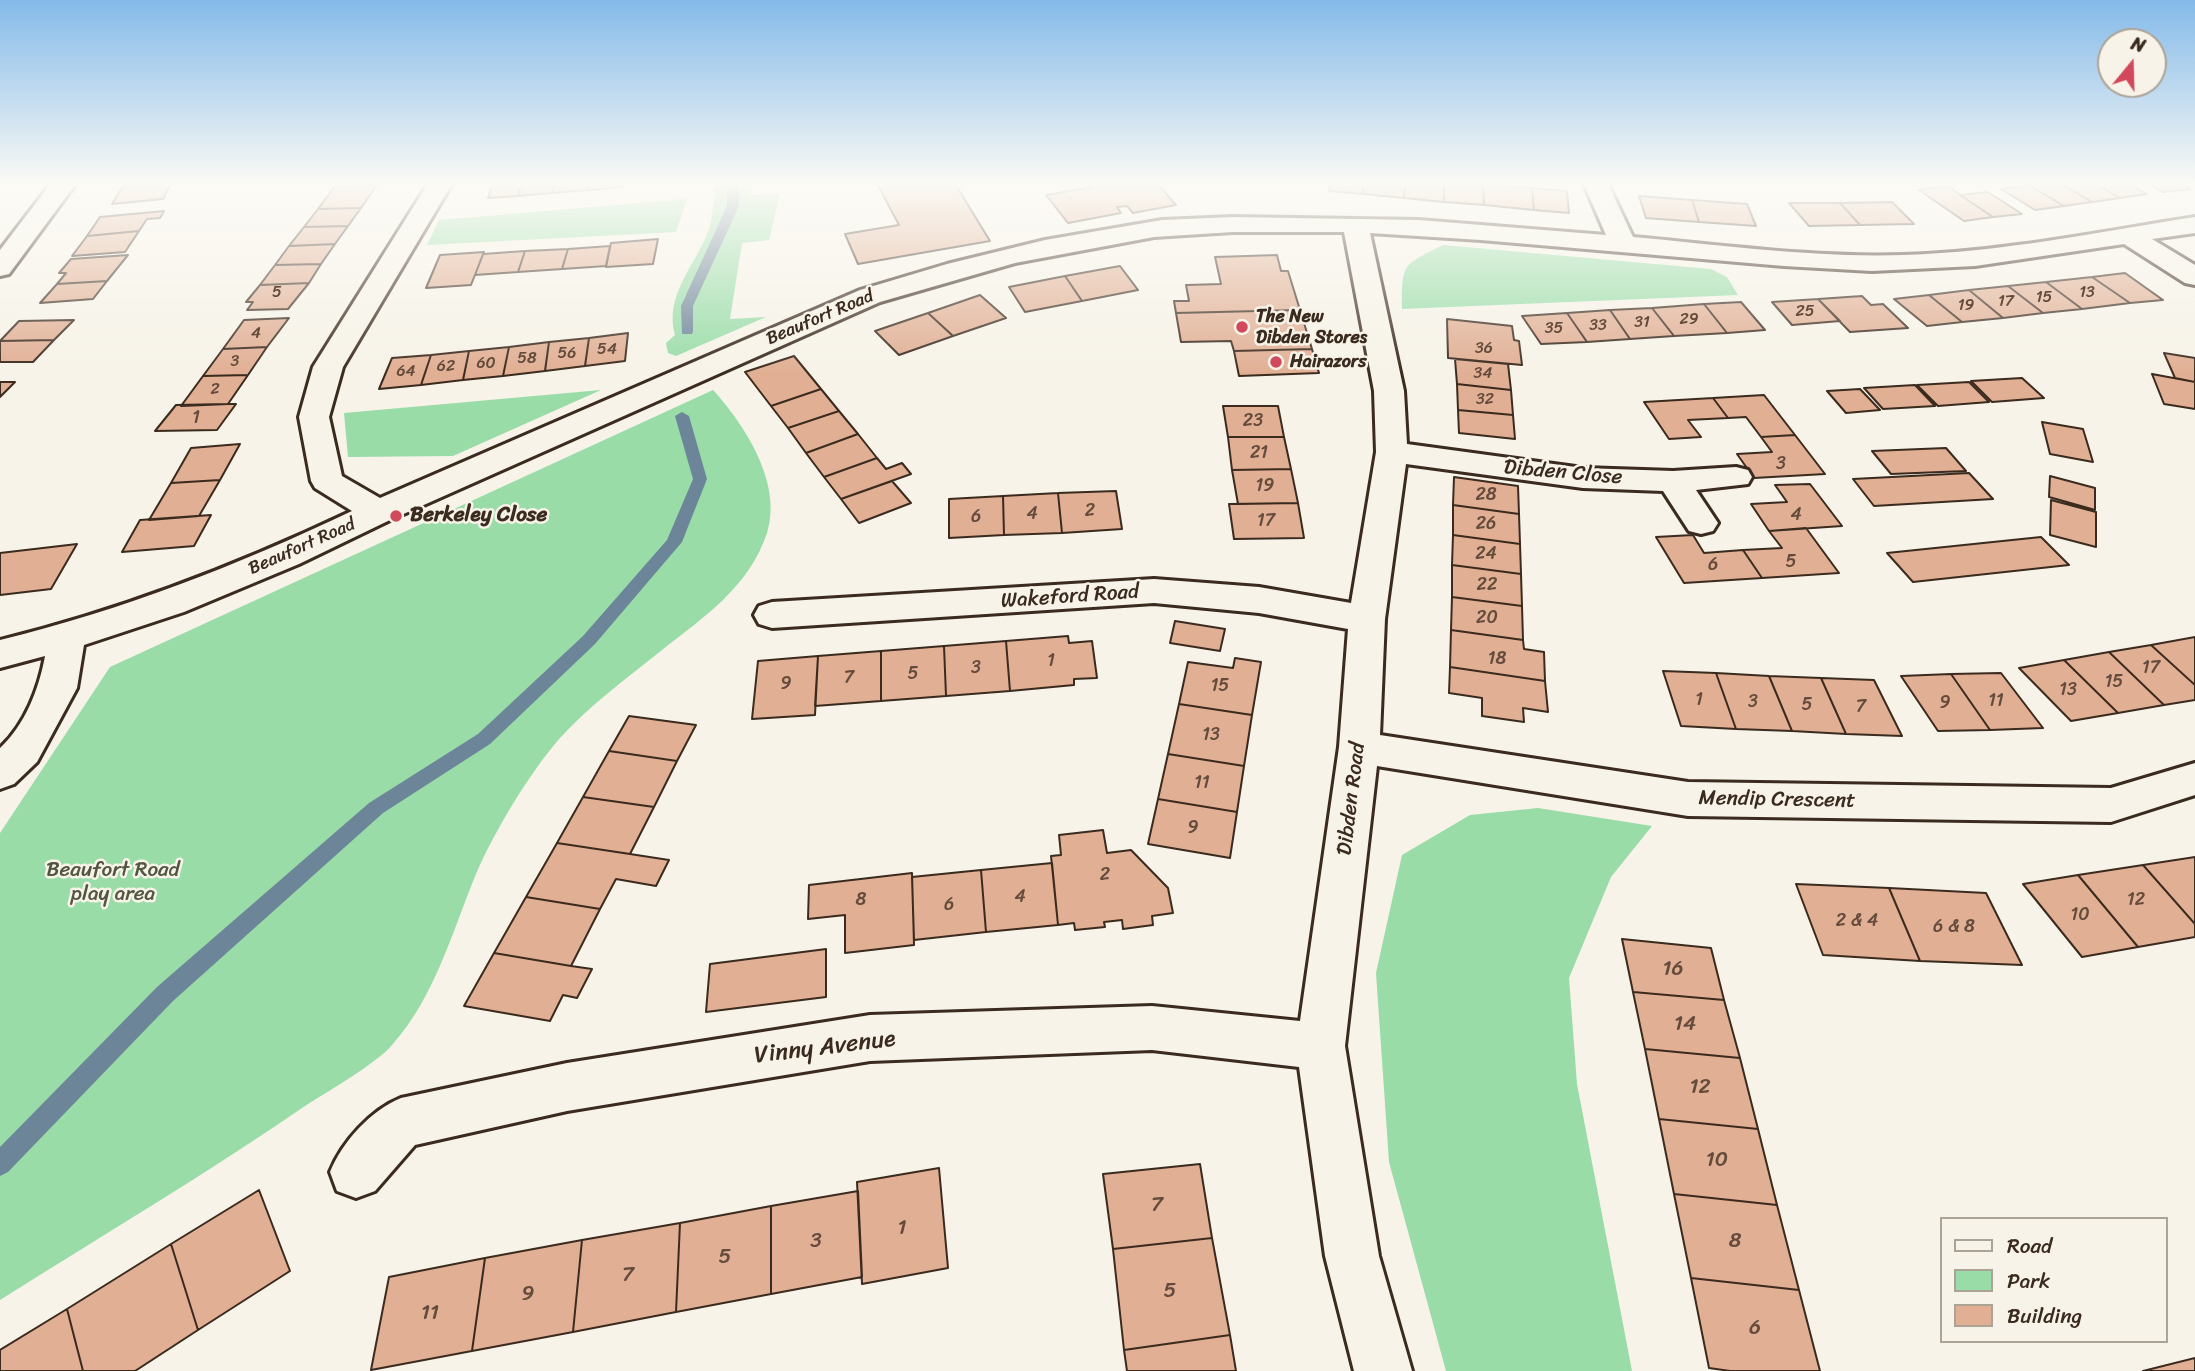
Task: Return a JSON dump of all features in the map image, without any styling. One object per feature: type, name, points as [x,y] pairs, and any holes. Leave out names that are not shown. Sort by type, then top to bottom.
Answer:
[{"type":"street","points":[[0,268],[17,246]]},
{"type":"street","points":[[378,512],[327,481],[314,417],[328,367],[402,246]]},
{"type":"street","name":"Beaufort Road","points":[[0,654],[67,637],[171,603],[287,556],[378,512],[870,296],[954,269],[1050,246]]},
{"type":"street","name":"Dibden Road","points":[[1360,246],[1389,391],[1392,452],[1367,619],[1359,747],[1321,1046],[1352,1256],[1383,1371]]},
{"type":"street","name":"Beaufort Road","points":[[1645,246],[1822,262],[1905,263],[1981,257],[2054,246]]},
{"type":"street","points":[[2145,246],[2195,277]]},
{"type":"street","name":"Dibden Close","points":[[1392,452],[1583,478],[1674,481],[1736,477]]},
{"type":"street","points":[[1674,481],[1701,523]]},
{"type":"street","name":"Wakeford Road","points":[[772,615],[1154,591],[1259,600],[1367,619]]},
{"type":"street","points":[[0,773],[23,751],[58,688],[67,637]]},
{"type":"street","name":"Mendip Crescent","points":[[1359,747],[1688,799],[2111,805],[2195,779]]},
{"type":"street","name":"Vinny Avenue","points":[[356,1172],[401,1123],[567,1087],[870,1038],[1152,1028],[1321,1046]]},
{"type":"green space","points":[[701,246],[742,246],[730,319],[766,317],[676,356],[668,353],[666,343],[675,335],[674,307],[682,282]]},
{"type":"green space","points":[[1441,246],[1454,246],[1711,269],[1727,277],[1738,295],[1402,309],[1404,274],[1407,267],[1419,257]]},
{"type":"green space","points":[[601,390],[453,456],[348,457],[344,413]]},
{"type":"green space","name":"Beaufort Road play area","points":[[713,390],[737,420],[758,456],[765,475],[771,514],[759,552],[737,585],[723,599],[584,714],[560,738],[537,768],[484,857],[431,985],[407,1026],[385,1052],[353,1076],[0,1300],[0,833],[110,667]]},
{"type":"green space","points":[[1538,808],[1652,826],[1611,877],[1569,978],[1577,1084],[1632,1371],[1446,1371],[1389,1162],[1376,973],[1402,855],[1470,815]]},
{"type":"building","points":[[80,246],[129,246],[125,252],[72,256]]},
{"type":"building","points":[[289,246],[334,246],[321,264],[275,265]]},
{"type":"building","points":[[610,246],[657,246],[653,264],[606,267]]},
{"type":"building","points":[[610,246],[606,266],[562,269],[568,249]]},
{"type":"building","points":[[850,246],[961,246],[858,264]]},
{"type":"building","points":[[568,249],[562,269],[518,272],[525,251]]},
{"type":"building","points":[[525,251],[518,272],[475,275],[483,254]]},
{"type":"building","points":[[484,252],[471,285],[426,288],[440,255]]},
{"type":"building","points":[[128,255],[107,281],[57,284],[66,273],[59,273],[71,259]]},
{"type":"building","points":[[1277,255],[1281,271],[1288,271],[1300,310],[1176,313],[1174,301],[1189,301],[1186,285],[1221,284],[1215,257]]},
{"type":"building","points":[[321,264],[309,283],[260,285],[275,265]]},
{"type":"building","points":[[1120,266],[1138,290],[1082,301],[1065,276]]},
{"type":"building","points":[[2125,273],[2163,300],[2130,303],[2092,277]]},
{"type":"building","points":[[1065,276],[1082,301],[1025,312],[1009,287]]},
{"type":"building","points":[[2092,277],[2130,303],[2082,309],[2046,282]]},
{"type":"building","points":[[107,281],[93,299],[40,303],[57,284]]},
{"type":"building","points":[[2046,282],[2082,309],[2043,313],[2008,286]]},
{"type":"building","points":[[309,283],[288,309],[247,310],[253,302],[246,302],[260,285]]},
{"type":"building","points":[[2008,286],[2043,313],[2003,318],[1969,290]]},
{"type":"building","points":[[1969,290],[2003,318],[1962,322],[1929,295]]},
{"type":"building","points":[[980,295],[1006,318],[953,336],[928,313]]},
{"type":"building","points":[[1929,295],[1962,322],[1927,326],[1894,299]]},
{"type":"building","points":[[1862,296],[1871,305],[1883,304],[1908,328],[1850,332],[1818,299]]},
{"type":"building","points":[[1818,299],[1840,321],[1792,325],[1772,302]]},
{"type":"building","points":[[1741,302],[1765,330],[1727,333],[1704,304]]},
{"type":"building","points":[[1704,304],[1727,333],[1674,336],[1652,308]]},
{"type":"building","points":[[1652,308],[1674,336],[1630,339],[1610,310]]},
{"type":"building","name":"The New Dibden Stores","points":[[1300,310],[1312,349],[1234,351],[1231,341],[1181,342],[1176,313]]},
{"type":"building","points":[[1610,310],[1630,339],[1587,342],[1567,313]]},
{"type":"building","points":[[928,313],[953,336],[899,355],[875,331]]},
{"type":"building","points":[[1567,313],[1587,342],[1541,344],[1522,316]]},
{"type":"building","points":[[289,318],[267,347],[223,349],[244,320]]},
{"type":"building","points":[[1447,319],[1512,326],[1514,340],[1519,341],[1522,365],[1448,358]]},
{"type":"building","points":[[74,320],[54,340],[0,341],[19,321]]},
{"type":"building","points":[[628,333],[625,361],[585,366],[589,338]]},
{"type":"building","points":[[589,338],[585,366],[545,371],[549,342]]},
{"type":"building","points":[[54,340],[33,362],[0,362],[0,341]]},
{"type":"building","points":[[549,342],[545,371],[503,376],[509,347]]},
{"type":"building","points":[[267,347],[248,375],[203,376],[223,349]]},
{"type":"building","points":[[509,347],[503,376],[463,380],[469,351]]},
{"type":"building","name":"Hairazors","points":[[1312,349],[1319,373],[1239,376],[1234,351]]},
{"type":"building","points":[[469,351],[463,380],[421,385],[431,355]]},
{"type":"building","points":[[2164,353],[2195,358],[2195,382],[2175,378]]},
{"type":"building","points":[[431,355],[421,385],[379,389],[392,358]]},
{"type":"building","points":[[794,356],[821,389],[771,406],[745,372]]},
{"type":"building","points":[[1455,359],[1508,364],[1511,390],[1457,384]]},
{"type":"building","points":[[2152,374],[2195,382],[2195,409],[2164,404]]},
{"type":"building","points":[[248,375],[228,404],[181,406],[203,376]]},
{"type":"building","points":[[2022,378],[2044,398],[1992,402],[1971,381]]},
{"type":"building","points":[[0,382],[15,382],[0,397]]},
{"type":"building","points":[[1969,382],[1989,402],[1938,406],[1917,385]]},
{"type":"building","points":[[1457,384],[1511,390],[1513,415],[1458,410]]},
{"type":"building","points":[[1915,385],[1935,406],[1883,409],[1864,388]]},
{"type":"building","points":[[821,389],[839,411],[788,428],[771,406]]},
{"type":"building","points":[[1860,389],[1880,410],[1846,413],[1827,391]]},
{"type":"building","points":[[1764,395],[1795,435],[1761,437],[1746,417],[1728,418],[1713,398]]},
{"type":"building","points":[[1713,398],[1728,418],[1688,420],[1701,437],[1669,439],[1644,402]]},
{"type":"building","points":[[236,404],[217,430],[155,431],[176,405]]},
{"type":"building","points":[[1223,406],[1278,406],[1284,437],[1228,437]]},
{"type":"building","points":[[1458,410],[1513,415],[1515,439],[1459,433]]},
{"type":"building","points":[[839,411],[858,434],[806,453],[788,428]]},
{"type":"building","points":[[2042,422],[2083,429],[2093,462],[2050,454]]},
{"type":"building","points":[[858,434],[877,458],[824,477],[806,453]]},
{"type":"building","points":[[1795,435],[1825,474],[1754,478],[1737,454],[1772,452],[1761,437]]},
{"type":"building","points":[[1228,437],[1284,437],[1291,469],[1232,470]]},
{"type":"building","points":[[240,444],[220,480],[171,483],[191,448]]},
{"type":"building","points":[[1946,448],[1966,471],[1891,474],[1872,451]]},
{"type":"building","points":[[877,458],[886,469],[902,463],[911,474],[841,499],[824,477]]},
{"type":"building","points":[[1291,469],[1298,503],[1238,504],[1232,470]]},
{"type":"building","points":[[1969,473],[1993,499],[1874,506],[1853,479]]},
{"type":"building","points":[[2050,476],[2095,488],[2095,510],[2049,497]]},
{"type":"building","points":[[1454,477],[1518,486],[1519,514],[1453,505]]},
{"type":"building","points":[[220,480],[199,516],[149,520],[171,483]]},
{"type":"building","points":[[892,481],[911,503],[859,523],[841,499]]},
{"type":"building","points":[[1810,484],[1842,526],[1769,531],[1751,504],[1787,502],[1775,485]]},
{"type":"building","points":[[1116,491],[1122,529],[1062,533],[1058,493]]},
{"type":"building","points":[[1058,493],[1062,533],[1004,535],[1003,496]]},
{"type":"building","points":[[1003,496],[1004,535],[949,538],[949,499]]},
{"type":"building","points":[[2051,500],[2096,512],[2096,547],[2050,535]]},
{"type":"building","points":[[1298,503],[1304,538],[1234,539],[1229,504]]},
{"type":"building","points":[[1453,505],[1519,514],[1520,544],[1453,535]]},
{"type":"building","points":[[211,515],[194,546],[122,552],[140,520]]},
{"type":"building","points":[[1806,528],[1839,573],[1762,578],[1743,550],[1782,548],[1769,531]]},
{"type":"building","points":[[1453,535],[1520,544],[1521,574],[1452,565]]},
{"type":"building","points":[[1693,535],[1704,553],[1743,550],[1762,578],[1684,583],[1656,537]]},
{"type":"building","points":[[2041,537],[2069,565],[1913,582],[1887,553]]},
{"type":"building","points":[[77,544],[51,589],[0,595],[0,553]]},
{"type":"building","points":[[1452,565],[1521,574],[1522,606],[1452,597]]},
{"type":"building","points":[[1452,597],[1522,606],[1523,640],[1451,630]]},
{"type":"building","points":[[1175,621],[1225,629],[1220,651],[1170,643]]},
{"type":"building","points":[[1451,630],[1523,640],[1524,649],[1544,652],[1545,681],[1450,667]]},
{"type":"building","points":[[1068,636],[1069,643],[1092,641],[1097,678],[1074,679],[1074,685],[1010,691],[1006,641]]},
{"type":"building","points":[[2195,637],[2195,685],[2151,645]]},
{"type":"building","points":[[1006,641],[1010,691],[946,696],[944,646]]},
{"type":"building","points":[[2151,645],[2195,685],[2195,700],[2164,705],[2109,652]]},
{"type":"building","points":[[944,646],[946,696],[881,701],[881,651]]},
{"type":"building","points":[[881,651],[881,701],[815,706],[818,656]]},
{"type":"building","points":[[2109,652],[2164,705],[2118,713],[2064,660]]},
{"type":"building","points":[[818,656],[815,715],[752,719],[758,661]]},
{"type":"building","points":[[1235,658],[1261,662],[1252,715],[1179,704],[1188,662],[1233,668]]},
{"type":"building","points":[[2064,660],[2118,713],[2071,721],[2019,668]]},
{"type":"building","points":[[1450,667],[1545,681],[1548,712],[1523,708],[1524,722],[1482,716],[1482,698],[1449,693]]},
{"type":"building","points":[[1663,671],[1716,673],[1736,729],[1681,726]]},
{"type":"building","points":[[1716,673],[1769,676],[1792,731],[1736,729]]},
{"type":"building","points":[[2001,673],[2043,728],[1990,730],[1951,674]]},
{"type":"building","points":[[1951,674],[1990,730],[1938,731],[1901,676]]},
{"type":"building","points":[[1769,676],[1821,678],[1846,734],[1792,731]]},
{"type":"building","points":[[1821,678],[1874,680],[1902,736],[1846,734]]},
{"type":"building","points":[[1179,704],[1252,715],[1244,766],[1168,754]]},
{"type":"building","points":[[629,716],[696,725],[677,761],[609,751]]},
{"type":"building","points":[[609,751],[677,761],[654,807],[583,797]]},
{"type":"building","points":[[1168,754],[1244,766],[1237,812],[1158,799]]},
{"type":"building","points":[[583,797],[654,807],[630,854],[557,843]]},
{"type":"building","points":[[1158,799],[1237,812],[1230,858],[1148,844]]},
{"type":"building","points":[[1103,830],[1107,853],[1131,850],[1168,888],[1173,913],[1152,916],[1153,925],[1123,929],[1122,920],[1104,922],[1105,927],[1075,930],[1074,923],[1058,925],[1051,856],[1061,855],[1059,835]]},
{"type":"building","points":[[557,843],[669,860],[656,886],[616,879],[600,909],[526,897]]},
{"type":"building","points":[[2195,857],[2195,924],[2143,865]]},
{"type":"building","points":[[1052,863],[1058,925],[986,932],[981,870]]},
{"type":"building","points":[[2143,865],[2195,924],[2195,937],[2138,947],[2078,875]]},
{"type":"building","points":[[981,870],[986,932],[914,940],[912,877]]},
{"type":"building","points":[[912,873],[914,945],[845,953],[845,915],[808,919],[809,885]]},
{"type":"building","points":[[2078,875],[2138,947],[2082,957],[2023,884]]},
{"type":"building","points":[[1796,884],[1889,888],[1920,961],[1823,955]]},
{"type":"building","points":[[1889,888],[1986,893],[2022,965],[1920,961]]},
{"type":"building","points":[[526,897],[600,909],[571,966],[494,953]]},
{"type":"building","points":[[1622,939],[1711,948],[1724,1000],[1633,992]]},
{"type":"building","points":[[826,949],[826,997],[706,1012],[710,964]]},
{"type":"building","points":[[494,953],[592,969],[577,998],[563,995],[550,1021],[464,1006]]},
{"type":"building","points":[[1633,992],[1724,1000],[1740,1058],[1645,1049]]},
{"type":"building","points":[[1645,1049],[1740,1058],[1758,1129],[1659,1119]]},
{"type":"building","points":[[1659,1119],[1758,1129],[1777,1205],[1674,1194]]},
{"type":"building","points":[[1200,1164],[1212,1238],[1113,1249],[1103,1174]]},
{"type":"building","points":[[939,1168],[948,1268],[862,1284],[857,1182]]},
{"type":"building","points":[[259,1190],[290,1271],[198,1330],[171,1244]]},
{"type":"building","points":[[858,1191],[862,1277],[771,1294],[771,1206]]},
{"type":"building","points":[[1674,1194],[1777,1205],[1799,1290],[1691,1278]]},
{"type":"building","points":[[771,1206],[771,1294],[676,1312],[680,1223]]},
{"type":"building","points":[[680,1223],[676,1312],[573,1332],[582,1240]]},
{"type":"building","points":[[1212,1238],[1230,1335],[1124,1350],[1113,1249]]},
{"type":"building","points":[[582,1240],[573,1332],[472,1351],[485,1258]]},
{"type":"building","points":[[171,1244],[198,1330],[135,1371],[83,1371],[67,1309]]},
{"type":"building","points":[[485,1258],[472,1351],[371,1370],[389,1277]]},
{"type":"building","points":[[1691,1278],[1799,1290],[1820,1371],[1730,1371],[1709,1368]]},
{"type":"building","points":[[67,1309],[83,1371],[0,1371],[0,1350]]},
{"type":"building","points":[[1230,1335],[1236,1371],[1127,1371],[1124,1350]]},
{"type":"building","points":[[2195,1358],[2195,1371],[2143,1371]]},
{"type":"waterway","points":[[687,331],[687,306],[715,246]]},
{"type":"waterway","points":[[0,1164],[165,994],[376,808],[484,739],[589,640],[674,542],[700,479],[682,416]]},
{"type":"place","name":"The New Dibden Stores","points":[[1242,327]]},
{"type":"place","name":"Hairazors","points":[[1276,362]]},
{"type":"place","name":"Berkeley Close","points":[[396,516]]}]
